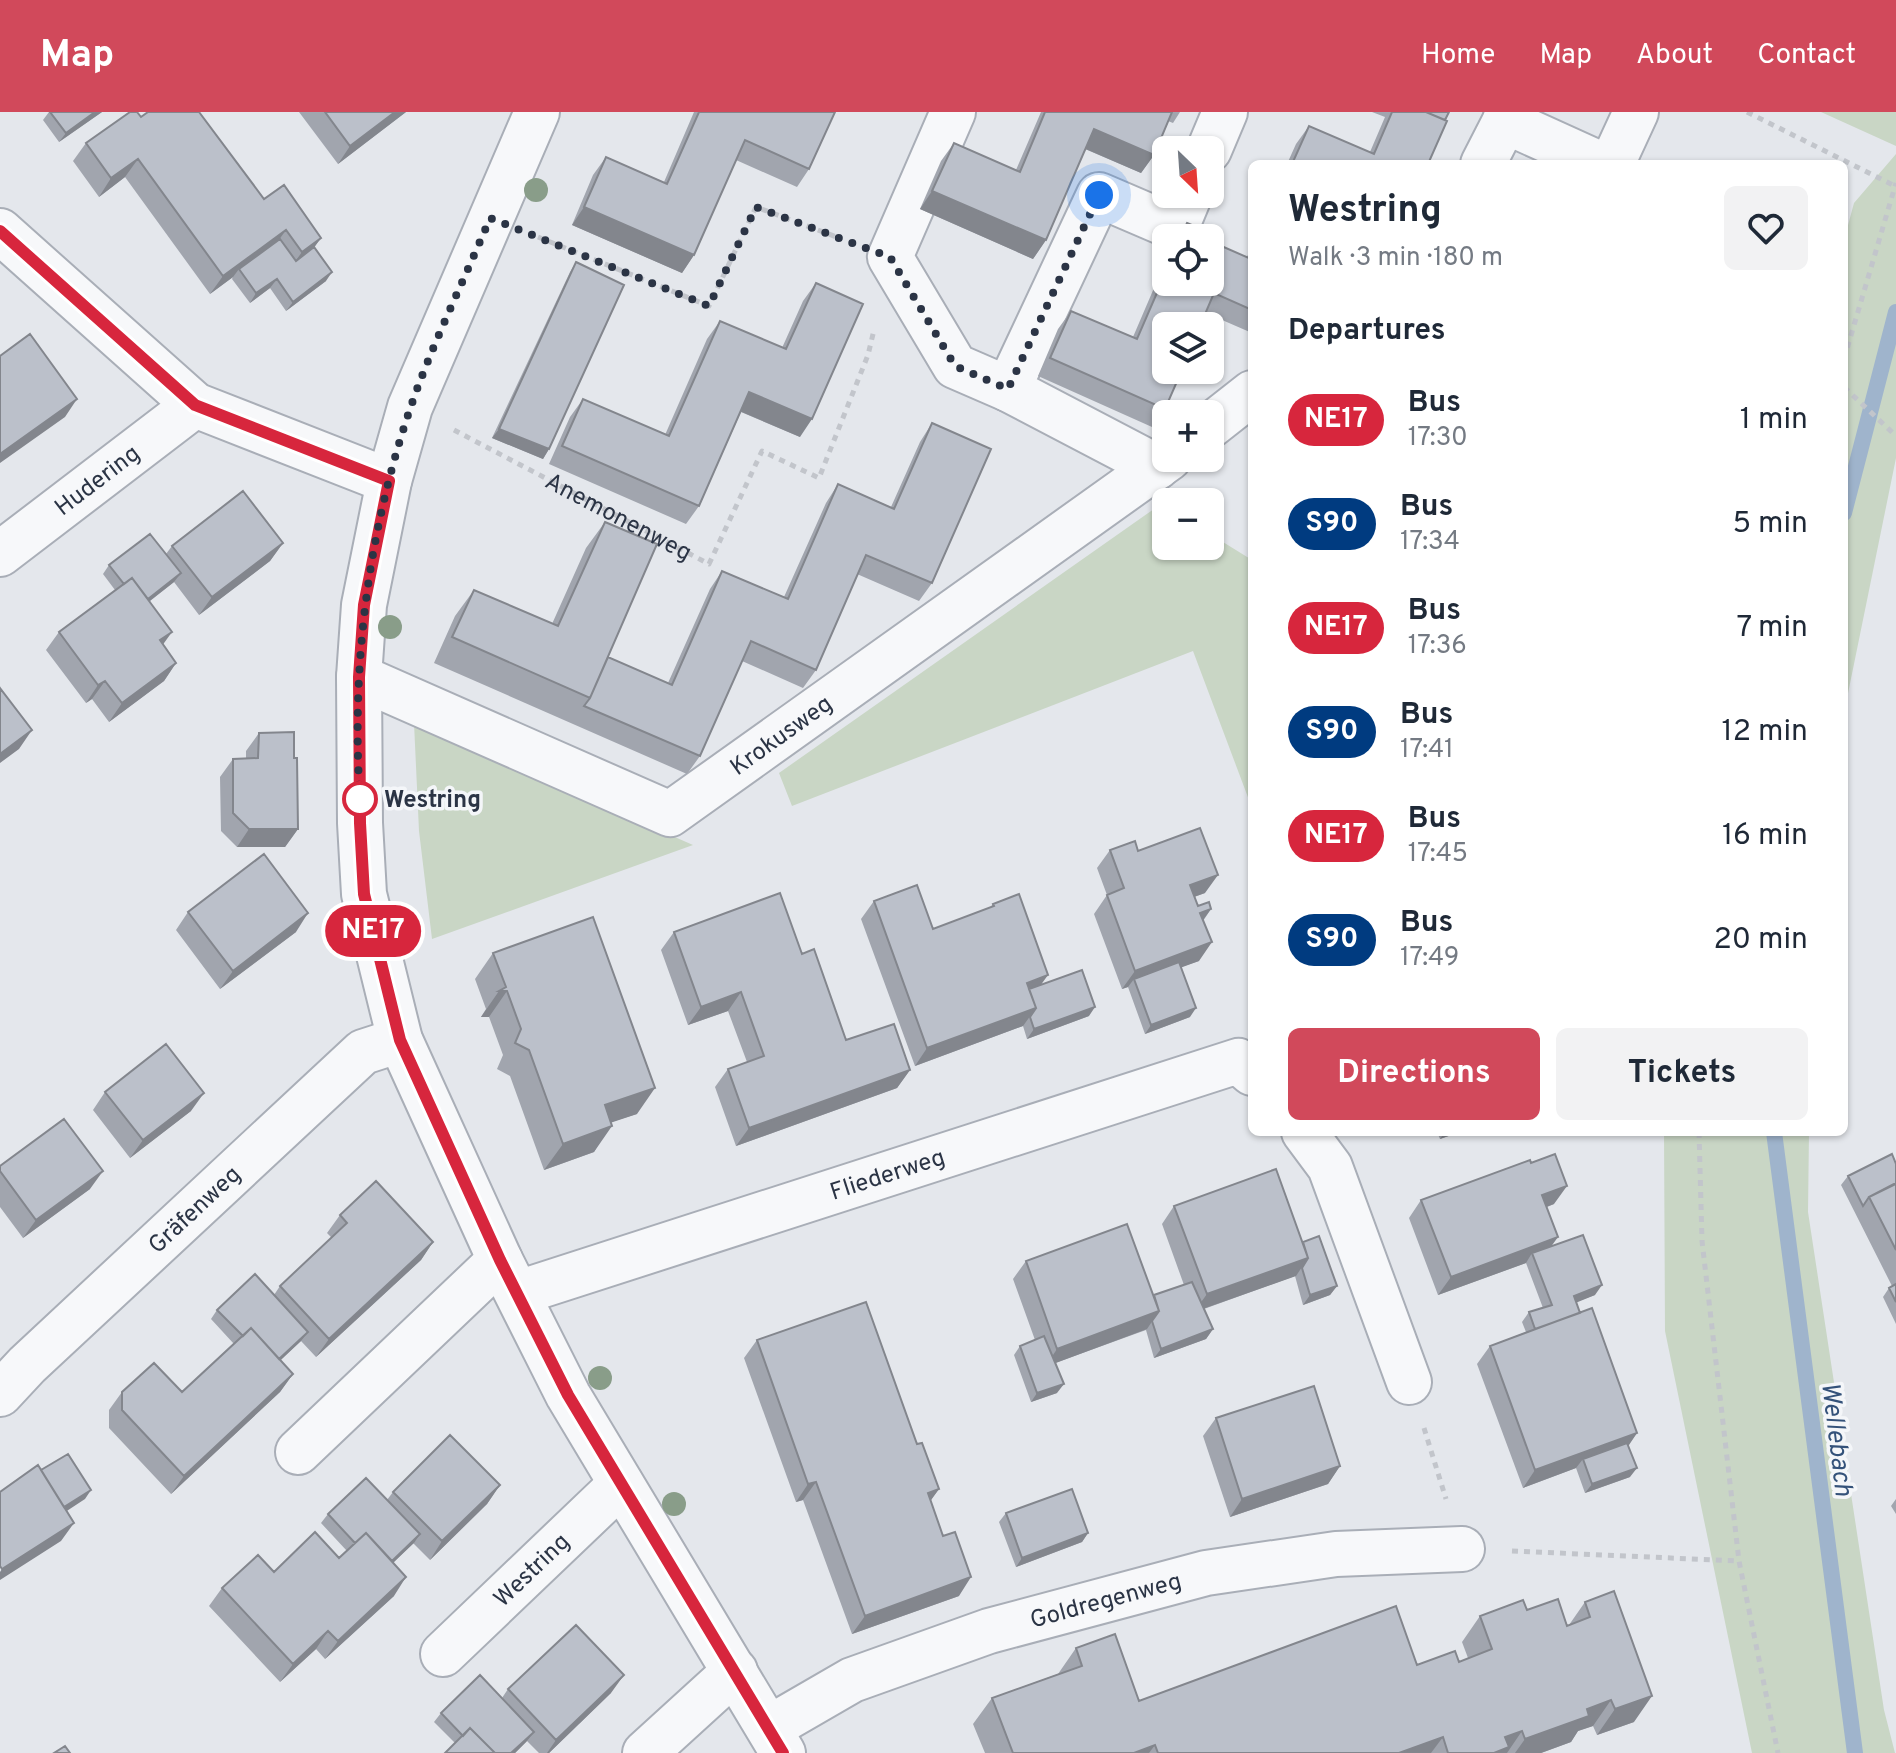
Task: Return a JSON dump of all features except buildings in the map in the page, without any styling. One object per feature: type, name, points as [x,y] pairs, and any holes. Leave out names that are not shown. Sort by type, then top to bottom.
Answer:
[{"type":"street","points":[[537,112],[410,407],[389,481],[364,605],[359,677],[364,894],[400,1040],[509,1277],[568,1395],[776,1740]]},
{"type":"street","points":[[953,112],[890,257],[955,366],[1152,458]]},
{"type":"street","points":[[1215,136],[1225,112]]},
{"type":"street","points":[[1614,160],[1636,112]]},
{"type":"street","points":[[1485,160],[1506,117],[1592,160]]},
{"type":"street","points":[[1008,389],[1099,195],[1176,228],[1184,208]]},
{"type":"street","points":[[0,231],[195,405],[389,481]]},
{"type":"street","points":[[1224,415],[1248,396]]},
{"type":"street","name":"Hudering","points":[[0,554],[195,405]]},
{"type":"street","name":"Krokusweg","points":[[359,677],[670,814],[1152,471]]},
{"type":"street","name":"Gräfenweg","points":[[0,1394],[27,1365],[363,1052],[400,1040]]},
{"type":"street","name":"Fliederweg","points":[[509,1277],[1238,1061],[1248,1070]]},
{"type":"street","points":[[1307,1136],[1330,1167],[1409,1382]]},
{"type":"street","points":[[298,1452],[509,1277]]},
{"type":"street","name":"Westring","points":[[443,1654],[621,1484]]},
{"type":"street","name":"Goldregenweg","points":[[776,1740],[852,1680],[961,1641],[1206,1573],[1336,1554],[1462,1549]]},
{"type":"street","points":[[645,1753],[735,1671]]},
{"type":"path","points":[[1747,112],[1846,160]]},
{"type":"path","points":[[1848,161],[1895,184],[1848,345]]},
{"type":"path","points":[[490,218],[709,306],[756,207],[890,257]]},
{"type":"path","name":"Anemonenweg","points":[[410,407],[709,564],[762,451],[819,478],[868,355],[890,257]]},
{"type":"path","points":[[1848,391],[1896,436]]},
{"type":"path","points":[[1699,1136],[1702,1241],[1739,1561],[1778,1753]]},
{"type":"path","points":[[1409,1382],[1462,1549],[1739,1561]]},
{"type":"green space","points":[[1821,112],[1896,112],[1896,146]]},
{"type":"green space","points":[[1896,154],[1896,458],[1848,693],[1848,225],[1854,203]]},
{"type":"green space","points":[[1152,510],[1152,560],[1224,560],[1224,543],[1248,558],[1248,797],[1193,651],[792,806],[779,773]]},
{"type":"green space","points":[[414,723],[693,845],[432,939],[419,831]]},
{"type":"green space","points":[[1664,1136],[1809,1136],[1808,1212],[1884,1710],[1895,1753],[1752,1753],[1665,1331]]},
{"type":"waterway","name":"Wellebach","points":[[1848,498],[1896,312]]},
{"type":"waterway","name":"Wellebach","points":[[1775,1136],[1855,1753]]},
{"type":"bus line","name":"NE17","points":[[0,231],[195,405],[389,481],[364,605],[359,677],[360,823],[364,894],[400,1040],[500,1260],[568,1395],[783,1753]]},
{"type":"place","name":"Westring","points":[[360,799]]},
{"type":"route","points":[[360,799],[359,677],[364,605],[389,481],[410,407],[490,218],[709,306],[756,207],[890,257],[955,366],[1008,389],[1099,195]]}]
